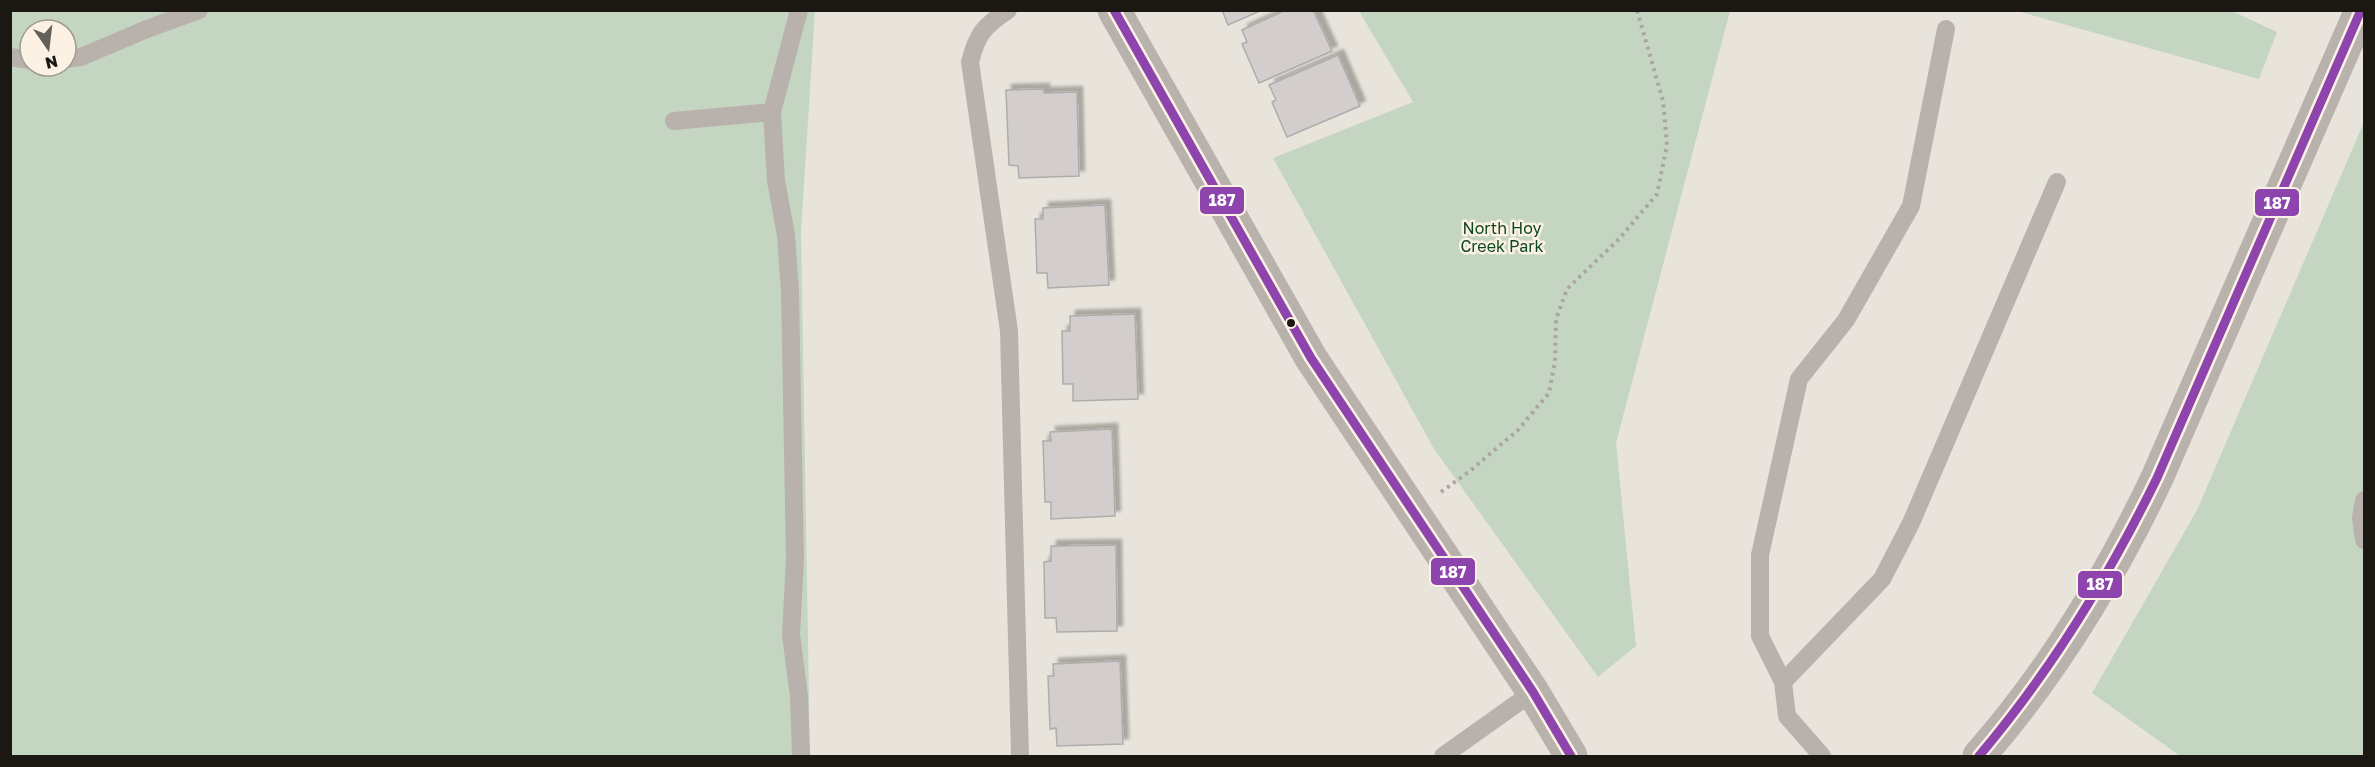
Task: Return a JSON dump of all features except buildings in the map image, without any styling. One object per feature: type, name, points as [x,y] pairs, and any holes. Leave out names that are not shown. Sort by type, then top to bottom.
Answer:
[{"type":"street","points":[[1114,10],[1311,358],[1533,692],[1571,756]]},
{"type":"street","points":[[1979,756],[2052,665],[2094,600],[2122,550],[2157,478],[2361,10]]},
{"type":"lane","points":[[78,57],[147,28],[199,10]]},
{"type":"lane","points":[[799,10],[772,112],[776,181],[786,235],[790,292],[795,558],[791,635],[799,696],[801,756]]},
{"type":"lane","points":[[1008,10],[989,23],[976,39],[970,62],[1009,331],[1020,756]]},
{"type":"lane","points":[[1822,756],[1787,716],[1783,682],[1760,636],[1760,555],[1799,379],[1846,320],[1911,207],[1947,29]]},
{"type":"lane","points":[[674,121],[772,112]]},
{"type":"lane","points":[[1783,682],[1882,579],[1911,523],[2057,182]]},
{"type":"lane","points":[[2364,500],[2361,518],[2364,540]]},
{"type":"lane","points":[[1443,756],[1533,692]]},
{"type":"path","points":[[1441,493],[1518,430],[1549,393],[1555,361],[1557,319],[1567,289],[1619,239],[1657,194],[1666,145],[1663,102],[1637,10]]},
{"type":"green space","points":[[10,11],[815,11],[801,231],[810,756],[11,756]]},
{"type":"green space","name":"North Hoy Creek Park","points":[[1359,11],[1730,11],[1616,443],[1636,646],[1598,677],[1434,449],[1273,158],[1413,102]]},
{"type":"green space","points":[[2017,11],[2232,11],[2277,32],[2259,79]]},
{"type":"green space","points":[[2364,122],[2364,756],[2180,756],[2092,693],[2197,510]]},
{"type":"transit line","name":"187","points":[[1114,10],[1311,358],[1533,692],[1571,756]]},
{"type":"transit line","name":"187","points":[[1979,756],[2030,691],[2077,623],[2119,552],[2157,478],[2361,10]]}]
